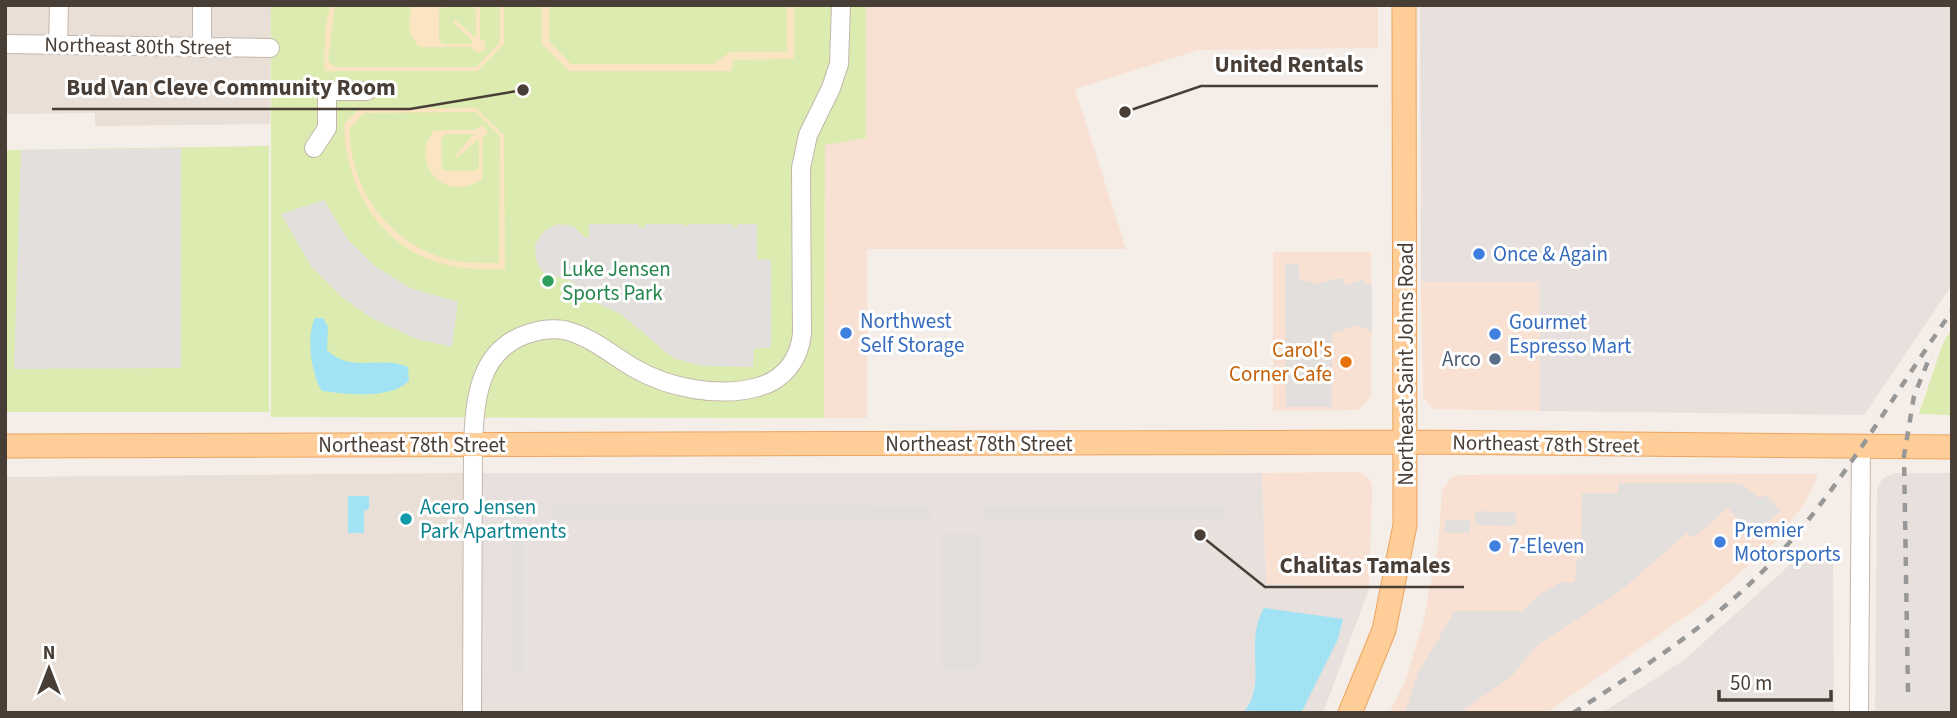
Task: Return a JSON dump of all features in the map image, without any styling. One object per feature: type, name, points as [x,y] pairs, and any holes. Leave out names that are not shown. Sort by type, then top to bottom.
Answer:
[{"type":"main road","name":"Northeast Saint Johns Road","points":[[1350,713],[1381,640],[1396,581],[1405,525],[1408,442],[1404,5]]},
{"type":"main road","name":"Northeast 78th Street","points":[[5,446],[1408,442],[1952,447]]},
{"type":"street","points":[[58,44],[59,5]]},
{"type":"street","points":[[202,5],[202,48]]},
{"type":"street","points":[[472,713],[473,444],[477,394],[488,365],[507,344],[535,331],[554,329],[575,334],[648,375],[685,387],[711,390],[753,389],[785,373],[799,351],[802,334],[801,168],[808,135],[831,88],[839,64],[841,5]]},
{"type":"street","name":"Northeast 80th Street","points":[[5,44],[270,48]]},
{"type":"street","points":[[314,148],[327,128],[327,91],[368,91]]},
{"type":"street","points":[[1859,713],[1861,446]]},
{"type":"shaded area","points":[[5,5],[271,5],[270,124],[95,126],[95,113],[5,114]]},
{"type":"shaded area","points":[[866,5],[1378,5],[1378,48],[1198,50],[1075,89],[1126,249],[867,249],[867,418],[824,418],[825,144],[866,138]]},
{"type":"shaded area","points":[[1420,5],[1952,5],[1952,285],[1864,415],[1540,411],[1539,282],[1421,282]]},
{"type":"shaded area","points":[[181,148],[181,368],[14,369],[21,150]]},
{"type":"shaded area","points":[[324,200],[348,240],[375,266],[410,288],[458,302],[452,347],[417,339],[373,319],[343,298],[311,266],[281,214]]},
{"type":"shaded area","points":[[558,224],[573,226],[586,238],[589,237],[589,224],[639,224],[639,227],[645,228],[645,224],[682,224],[688,227],[688,224],[732,224],[732,227],[737,228],[738,224],[757,224],[757,259],[771,260],[771,347],[754,349],[753,367],[703,366],[673,358],[622,315],[597,303],[573,296],[574,282],[542,272],[536,260],[535,244],[544,231]]},
{"type":"shaded area","points":[[1273,252],[1371,252],[1371,397],[1358,410],[1273,411]]},
{"type":"shaded area","points":[[1285,264],[1299,264],[1299,279],[1319,284],[1332,279],[1344,279],[1345,286],[1361,280],[1372,286],[1372,332],[1358,325],[1334,333],[1332,337],[1332,407],[1286,407]]},
{"type":"shaded area","points":[[1539,281],[1540,411],[1433,409],[1423,397],[1421,282]]},
{"type":"shaded area","points":[[1359,472],[1369,478],[1372,486],[1369,589],[1266,584],[1262,473]]},
{"type":"shaded area","name":"Acero Jensen Park Apartments","points":[[467,473],[470,713],[5,713],[5,477]]},
{"type":"shaded area","points":[[467,473],[1262,473],[1266,583],[1369,589],[1323,713],[470,713]]},
{"type":"shaded area","points":[[1895,473],[1952,473],[1952,713],[1875,713],[1877,488],[1883,478]]},
{"type":"shaded area","points":[[1818,474],[1805,503],[1772,545],[1705,603],[1546,713],[1389,713],[1405,682],[1423,623],[1438,547],[1442,491],[1451,478],[1459,475]]},
{"type":"shaded area","points":[[1618,483],[1735,483],[1745,486],[1760,499],[1766,494],[1780,511],[1752,536],[1728,508],[1693,538],[1687,533],[1620,591],[1536,646],[1511,677],[1459,713],[1405,713],[1418,673],[1455,611],[1522,611],[1539,595],[1559,583],[1575,582],[1576,560],[1581,559],[1582,493],[1618,493]]},
{"type":"shaded area","points":[[554,506],[931,507],[931,519],[554,519]]},
{"type":"shaded area","points":[[982,507],[1224,508],[1224,520],[982,520]]},
{"type":"shaded area","points":[[1475,511],[1516,512],[1516,526],[1475,525]]},
{"type":"shaded area","points":[[1445,520],[1470,520],[1470,533],[1445,533]]},
{"type":"shaded area","points":[[511,530],[524,531],[524,673],[511,673]]},
{"type":"shaded area","points":[[941,533],[981,533],[981,669],[941,669]]},
{"type":"shaded area","points":[[1803,553],[1833,558],[1834,713],[1602,713],[1684,660]]},
{"type":"green space","name":"Luke Jensen Sports Park","points":[[271,5],[866,5],[866,138],[825,145],[824,418],[271,417]]},
{"type":"green space","points":[[269,146],[269,412],[5,412],[5,150]]},
{"type":"green space","points":[[1952,329],[1952,415],[1919,414],[1943,343]]},
{"type":"sand","points":[[330,5],[335,5],[328,61],[335,67],[476,67],[500,42],[500,5],[504,5],[504,44],[478,71],[324,71],[325,31]]},
{"type":"sand","points":[[412,5],[480,5],[480,38],[485,42],[485,50],[477,53],[471,47],[420,47],[411,33]],"holes":[[[444,6],[471,6],[476,10],[476,38],[455,20],[453,22],[472,41],[471,44],[444,44],[439,40],[439,11]]]},
{"type":"sand","points":[[542,5],[549,5],[549,41],[571,64],[713,64],[730,52],[787,52],[787,5],[794,5],[794,59],[733,60],[732,71],[569,71],[542,44]]},
{"type":"sand","points":[[476,108],[504,135],[505,269],[458,267],[427,259],[406,247],[372,215],[360,194],[346,148],[344,124],[359,109]],"holes":[[[476,112],[500,136],[499,263],[470,263],[440,257],[420,248],[387,223],[374,207],[356,170],[350,128],[364,113]]]},
{"type":"sand","points":[[482,125],[488,131],[483,139],[482,179],[469,186],[445,184],[435,177],[429,168],[427,143],[434,130],[474,130]],"holes":[[[446,134],[474,134],[455,155],[458,157],[479,139],[479,167],[476,171],[446,171],[442,168],[441,139]]]},
{"type":"water","points":[[315,318],[323,318],[328,327],[327,350],[336,357],[356,363],[387,363],[408,367],[409,381],[401,387],[380,393],[322,391],[311,355],[311,335]]},
{"type":"water","points":[[348,496],[369,496],[369,509],[364,511],[364,533],[348,533]]},
{"type":"water","points":[[1264,608],[1343,619],[1338,639],[1301,713],[1243,713],[1251,701],[1254,689],[1256,636]]},
{"type":"railway","points":[[1573,713],[1694,631],[1761,573],[1788,544],[1838,480],[1952,311]]},
{"type":"railway","points":[[1908,692],[1904,456],[1914,396],[1931,354]]},
{"type":"place","name":"Bud Van Cleve Community Room","points":[[523,90]]},
{"type":"place","name":"United Rentals","points":[[1125,112]]},
{"type":"place","name":"Once & Again","points":[[1479,254]]},
{"type":"place","name":"Luke Jensen Sports Park","points":[[548,281]]},
{"type":"place","name":"Northwest Self Storage","points":[[846,333]]},
{"type":"place","name":"Gourmet Espresso Mart","points":[[1495,334]]},
{"type":"place","name":"Arco","points":[[1495,359]]},
{"type":"place","name":"Carol's Corner Cafe","points":[[1346,362]]},
{"type":"place","name":"Acero Jensen Park Apartments","points":[[406,519]]},
{"type":"place","name":"Chalitas Tamales","points":[[1200,535]]},
{"type":"place","name":"Premier Motorsports","points":[[1720,542]]},
{"type":"place","name":"7-Eleven","points":[[1495,546]]}]
